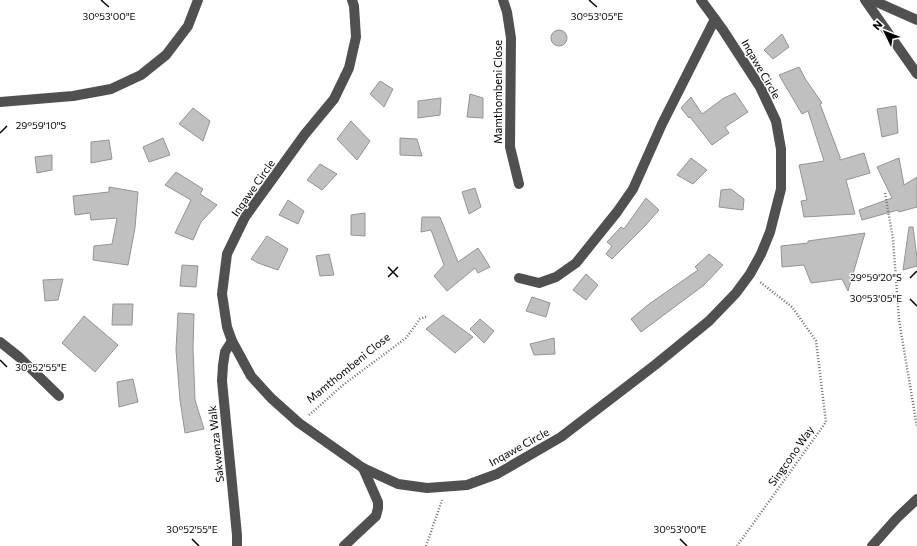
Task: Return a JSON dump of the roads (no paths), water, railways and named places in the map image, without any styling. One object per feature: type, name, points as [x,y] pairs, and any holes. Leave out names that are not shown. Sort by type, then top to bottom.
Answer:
[{"type":"street","points":[[0,102],[73,96],[110,89],[141,75],[166,55],[188,26],[198,0]]},
{"type":"street","name":"Inqawe Circle","points":[[352,0],[354,6],[356,37],[349,68],[334,99],[305,134],[245,217],[227,254],[222,294],[227,327],[232,341],[252,376],[271,398],[299,423],[363,468],[398,484],[427,488],[467,485],[497,474],[561,437],[655,365],[709,321],[736,293],[750,274],[761,254],[770,232],[781,189],[781,149],[776,121],[760,87],[740,54],[701,0]]},
{"type":"street","name":"Mamthombeni Close","points":[[503,0],[507,12],[511,38],[510,147],[519,184]]},
{"type":"street","points":[[864,0],[917,74]]},
{"type":"street","points":[[872,0],[917,20]]},
{"type":"street","points":[[519,278],[539,283],[556,277],[576,263],[617,212],[633,189],[659,131],[715,19]]},
{"type":"street","name":"Sakwenza Walk","points":[[232,341],[225,352],[222,381],[238,534],[237,546]]},
{"type":"street","points":[[0,342],[19,357],[60,396]]},
{"type":"street","points":[[344,546],[376,516],[378,508],[378,502],[363,468]]},
{"type":"street","points":[[872,546],[896,519],[917,499]]}]
